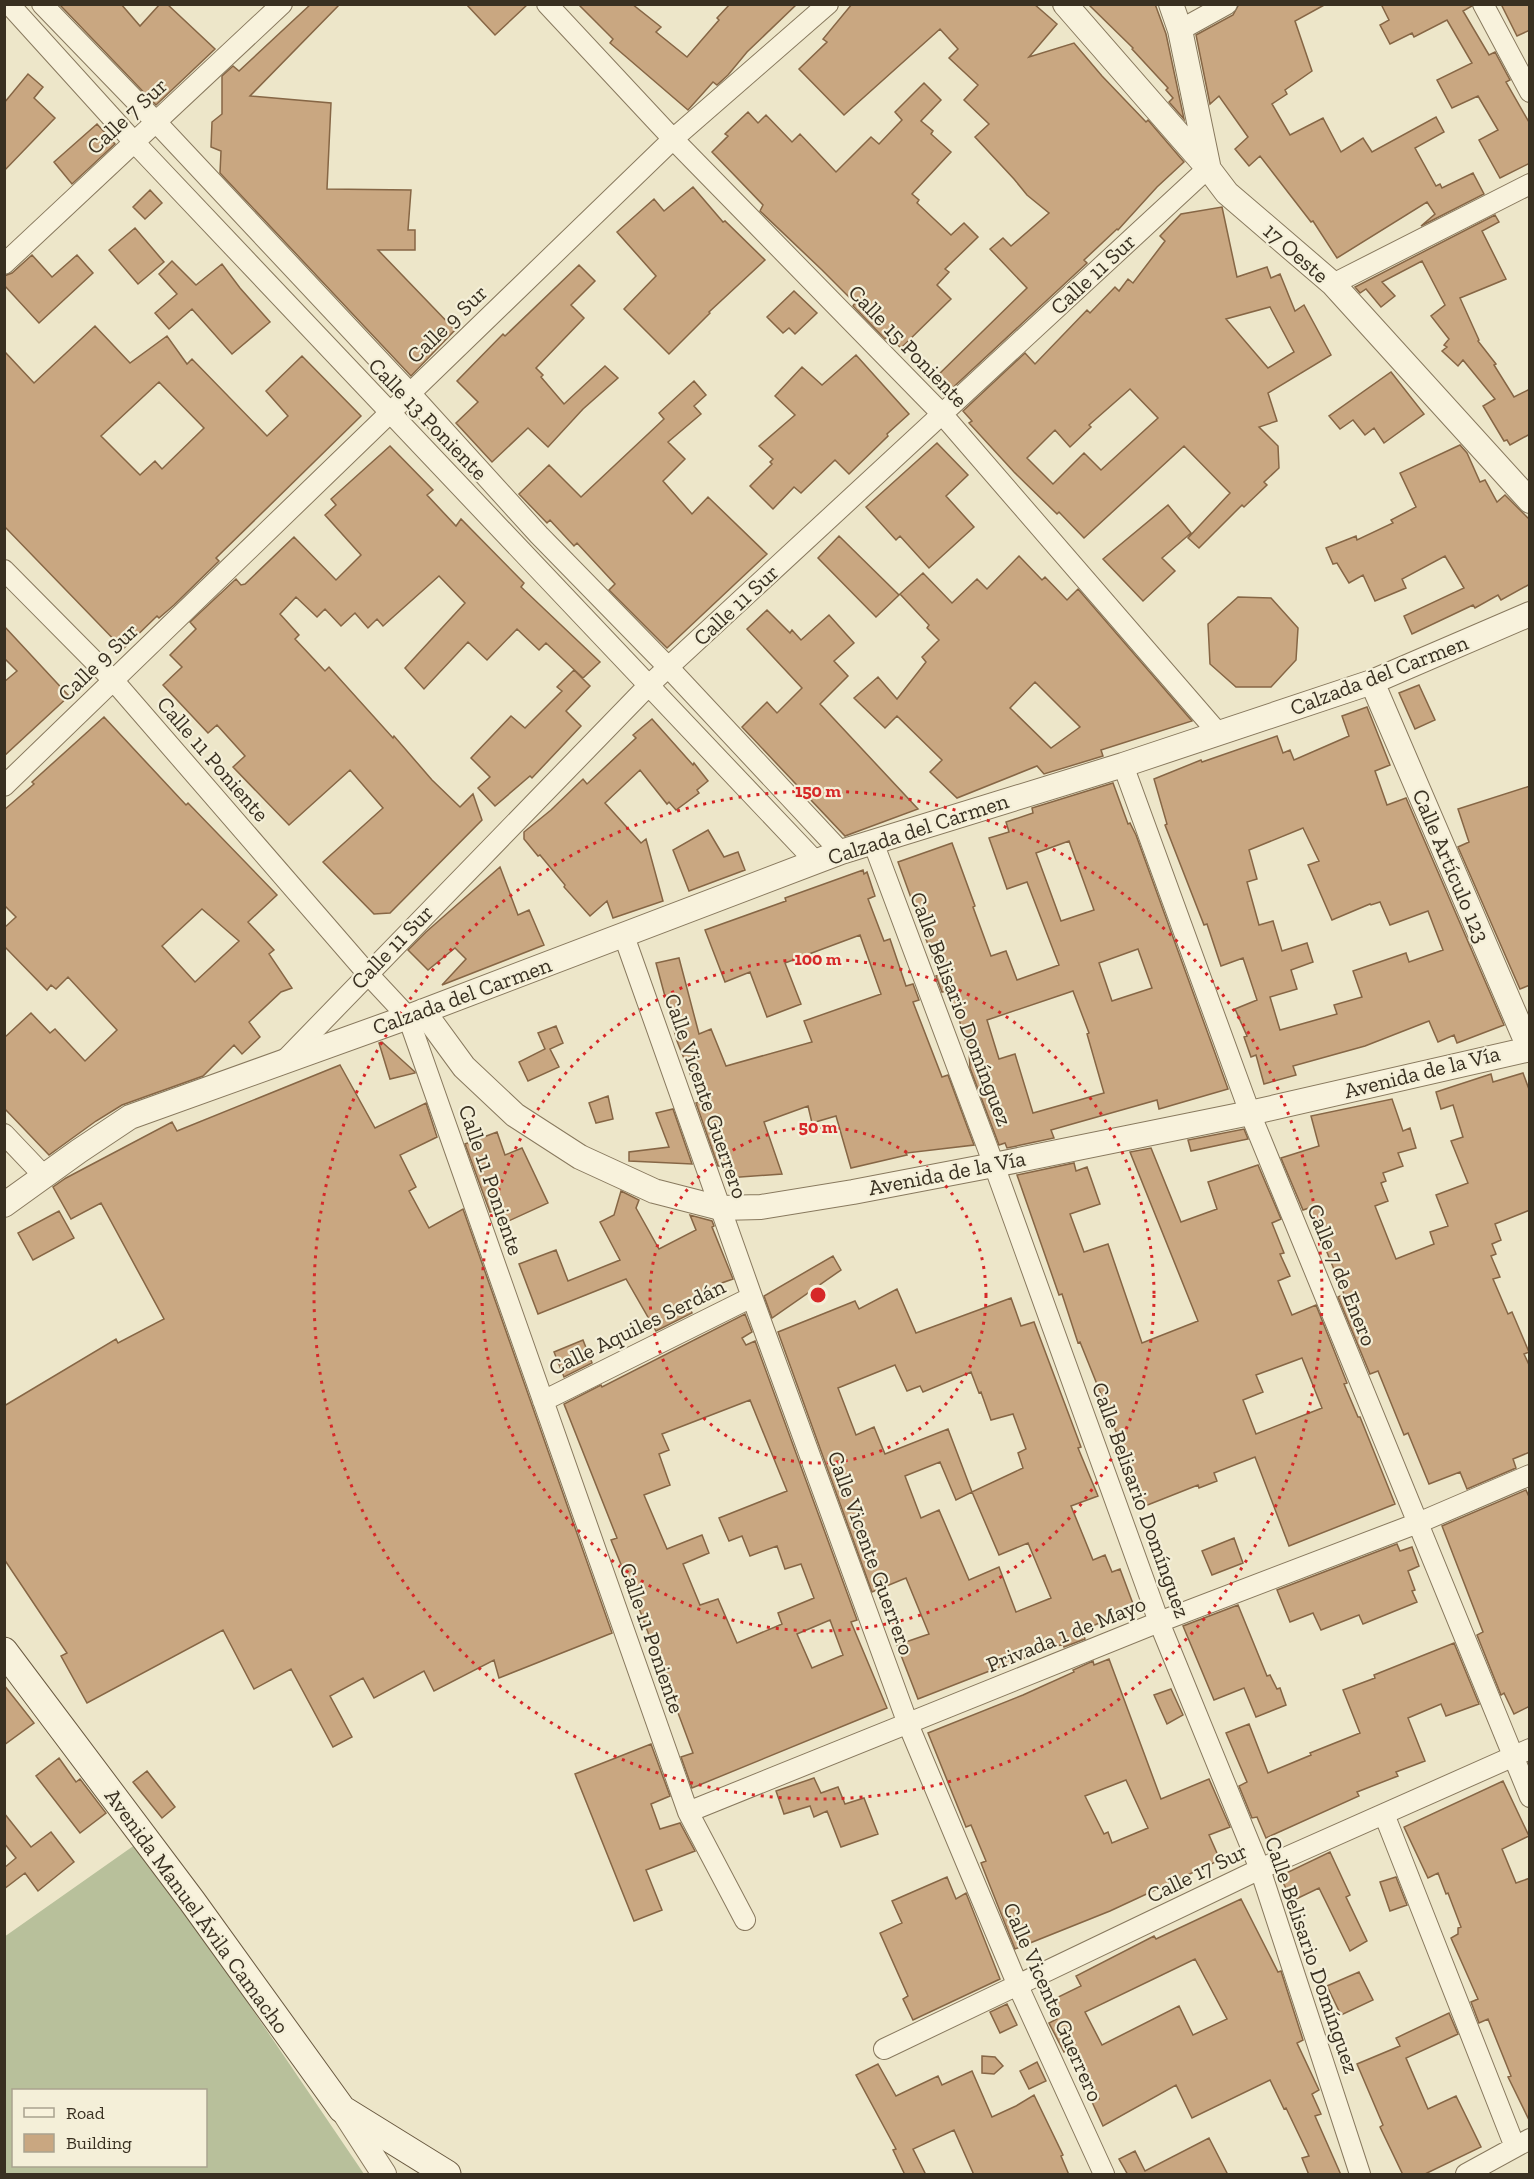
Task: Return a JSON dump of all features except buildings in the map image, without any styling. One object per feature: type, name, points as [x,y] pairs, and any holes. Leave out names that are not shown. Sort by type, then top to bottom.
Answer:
[{"type":"main road","name":"Avenida Manuel Ávila Camacho","points":[[4,1651],[192,1900],[342,2109]]},
{"type":"main road","points":[[342,2109],[447,2175]]},
{"type":"street","name":"Calle 13 Poniente","points":[[9,4],[134,142],[816,862]]},
{"type":"street","name":"Calle 13 Poniente","points":[[42,4],[410,393],[539,535],[669,668],[841,852]]},
{"type":"street","name":"Calle 7 Sur","points":[[4,264],[282,4]]},
{"type":"street","name":"Calle 15 Poniente","points":[[547,4],[673,139],[942,414],[1219,734]]},
{"type":"street","name":"Calle 9 Sur","points":[[4,786],[673,139],[828,4]]},
{"type":"street","name":"17 Oeste","points":[[1065,4],[1208,168],[1227,194],[1333,284],[1530,501]]},
{"type":"street","points":[[1171,4],[1180,30],[1208,168]]},
{"type":"street","points":[[1180,30],[1227,4]]},
{"type":"street","points":[[1483,4],[1530,92]]},
{"type":"street","name":"Calle 11 Sur","points":[[284,1061],[649,685],[1208,168]]},
{"type":"street","points":[[1333,284],[1530,184]]},
{"type":"street","name":"Calle 11 Poniente","points":[[4,570],[113,681],[367,973],[416,1014],[543,1401],[688,1812],[745,1920]]},
{"type":"street","name":"Calzada del Carmen","points":[[309,1052],[624,936],[841,852],[1123,765],[1372,682],[1530,614]]},
{"type":"street","name":"Calle Artículo 123","points":[[1372,682],[1525,1045]]},
{"type":"street","name":"Calle 7 de Enero","points":[[1123,765],[1250,1113],[1418,1523],[1522,1753],[1530,1797]]},
{"type":"street","name":"Calle Belisario Domínguez","points":[[873,842],[994,1165],[1159,1622],[1260,1869],[1360,2175]]},
{"type":"street","name":"Calle Vicente Guerrero","points":[[624,936],[752,1297],[908,1724],[1018,1986],[1104,2175]]},
{"type":"street","name":"Avenida de la Vía","points":[[416,1014],[464,1067],[515,1115],[580,1157],[654,1191],[720,1208],[772,1205],[994,1165],[1250,1113],[1525,1045]]},
{"type":"street","name":"Calle 11 Sur","points":[[4,1205],[130,1117],[309,1052]]},
{"type":"street","points":[[4,1134],[44,1176]]},
{"type":"street","name":"Calle Aquiles Serdán","points":[[543,1401],[752,1297]]},
{"type":"street","name":"Privada 1 de Mayo","points":[[688,1812],[1159,1622],[1418,1523],[1530,1475]]},
{"type":"street","name":"Calle 17 Sur","points":[[884,2049],[1260,1869],[1522,1753]]},
{"type":"street","points":[[1384,1814],[1522,2143],[1475,2172]]},
{"type":"street","name":"Avenida Manuel Ávila Camacho","points":[[342,2109],[384,2175]]},
{"type":"green space","points":[[139,1842],[364,2174],[5,2174],[4,1937]]}]
